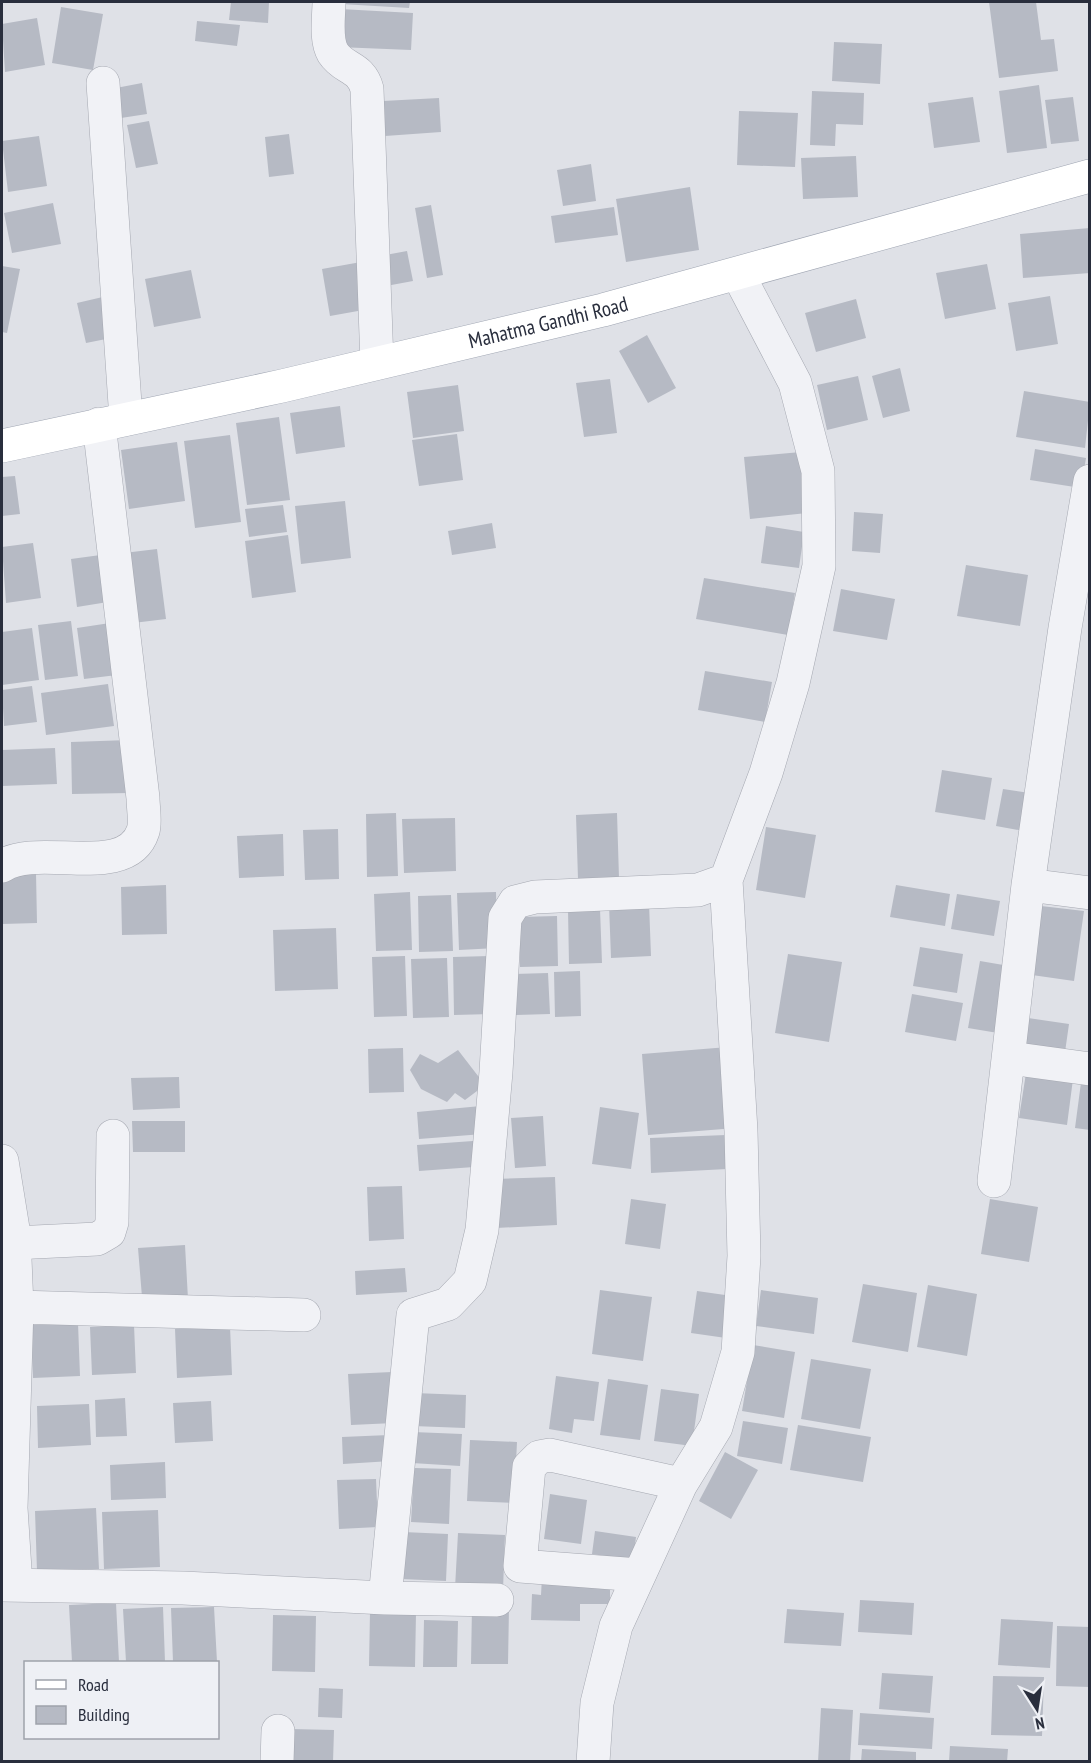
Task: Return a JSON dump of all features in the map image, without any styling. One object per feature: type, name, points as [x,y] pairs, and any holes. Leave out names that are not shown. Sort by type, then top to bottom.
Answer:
[{"type":"main road","name":"Mahatma Gandhi Road","points":[[2,446],[603,310],[1089,176]]},
{"type":"street","points":[[329,2],[329,36],[333,52],[365,79],[368,90],[376,363]]},
{"type":"street","points":[[2,866],[28,859],[118,856],[133,849],[144,830],[112,422],[103,82]]},
{"type":"street","points":[[593,1761],[597,1703],[616,1626],[681,1484],[716,1428],[738,1352],[744,1256],[741,1131],[726,880],[766,773],[793,683],[819,566],[818,471],[795,383],[738,274]]},
{"type":"street","points":[[994,1180],[1028,885],[1077,631],[1089,482]]},
{"type":"street","points":[[385,1598],[413,1315],[448,1304],[470,1281],[482,1230],[496,1072],[505,918],[514,902],[535,897],[698,890],[726,880]]},
{"type":"street","points":[[1028,885],[1089,893]]},
{"type":"street","points":[[1009,1058],[1089,1069]]},
{"type":"street","points":[[14,1243],[97,1239],[109,1232],[112,1222],[113,1136]]},
{"type":"street","points":[[2,1161],[14,1243],[17,1307],[9,1585],[183,1588],[385,1598],[497,1600]]},
{"type":"street","points":[[17,1307],[304,1315]]},
{"type":"street","points":[[639,1575],[520,1566],[529,1467],[539,1457],[550,1455],[681,1484]]},
{"type":"building","points":[[231,2],[269,2],[268,23],[229,20]]},
{"type":"building","points":[[342,2],[410,2],[409,8],[341,4]]},
{"type":"building","points":[[989,2],[1036,2],[1041,40],[1054,39],[1058,71],[999,78]]},
{"type":"building","points":[[61,7],[103,14],[93,70],[52,63]]},
{"type":"building","points":[[340,9],[413,13],[411,50],[338,47]]},
{"type":"building","points":[[37,18],[45,65],[5,72],[2,24]]},
{"type":"building","points":[[197,21],[240,25],[237,46],[195,41]]},
{"type":"building","points":[[834,42],[882,44],[880,84],[832,81]]},
{"type":"building","points":[[142,83],[147,114],[121,118],[116,88]]},
{"type":"building","points":[[1039,85],[1047,148],[1007,153],[999,91]]},
{"type":"building","points":[[812,91],[864,93],[863,125],[836,124],[835,146],[810,145]]},
{"type":"building","points":[[973,97],[980,142],[934,148],[928,103]]},
{"type":"building","points":[[1073,97],[1079,141],[1051,144],[1045,100]]},
{"type":"building","points":[[439,98],[441,132],[385,136],[383,101]]},
{"type":"building","points":[[739,111],[798,113],[795,167],[737,165]]},
{"type":"building","points":[[149,121],[158,164],[136,168],[127,125]]},
{"type":"building","points":[[289,134],[294,174],[269,177],[265,137]]},
{"type":"building","points":[[39,136],[47,186],[8,192],[2,141]]},
{"type":"building","points":[[856,156],[858,197],[803,199],[801,158]]},
{"type":"building","points":[[591,164],[596,201],[563,206],[557,170]]},
{"type":"building","points":[[690,187],[699,250],[626,262],[616,199]]},
{"type":"building","points":[[53,203],[61,244],[12,253],[4,213]]},
{"type":"building","points":[[431,205],[443,275],[427,278],[415,208]]},
{"type":"building","points":[[614,207],[618,235],[555,243],[551,216]]},
{"type":"building","points":[[1090,228],[1090,273],[1023,278],[1020,234]]},
{"type":"building","points":[[407,251],[413,281],[386,286],[380,256]]},
{"type":"building","points":[[361,262],[369,309],[330,316],[322,269]]},
{"type":"building","points":[[987,264],[996,309],[945,319],[936,273]]},
{"type":"building","points":[[2,266],[20,269],[7,333],[2,332]]},
{"type":"building","points":[[191,270],[201,318],[154,327],[145,279]]},
{"type":"building","points":[[107,296],[116,337],[86,343],[77,303]]},
{"type":"building","points":[[1050,296],[1058,344],[1016,351],[1008,303]]},
{"type":"building","points":[[856,299],[866,338],[816,352],[805,313]]},
{"type":"building","points":[[647,335],[676,388],[648,403],[619,351]]},
{"type":"building","points":[[900,368],[910,411],[883,418],[872,376]]},
{"type":"building","points":[[858,376],[868,420],[827,430],[817,385]]},
{"type":"building","points":[[610,379],[617,433],[584,437],[576,383]]},
{"type":"building","points":[[458,385],[464,431],[413,438],[407,392]]},
{"type":"building","points":[[1024,391],[1090,402],[1085,448],[1016,437]]},
{"type":"building","points":[[340,406],[345,447],[296,454],[290,413]]},
{"type":"building","points":[[279,417],[290,500],[247,505],[236,423]]},
{"type":"building","points":[[457,434],[463,480],[419,486],[412,440]]},
{"type":"building","points":[[230,435],[241,522],[195,528],[184,441]]},
{"type":"building","points":[[177,442],[185,501],[129,509],[121,450]]},
{"type":"building","points":[[1035,449],[1086,458],[1081,488],[1030,480]]},
{"type":"building","points":[[801,452],[807,513],[750,519],[744,457]]},
{"type":"building","points":[[15,476],[20,514],[2,516],[2,477]]},
{"type":"building","points":[[345,501],[351,558],[301,564],[295,506]]},
{"type":"building","points":[[283,505],[287,532],[249,537],[245,509]]},
{"type":"building","points":[[854,512],[883,514],[880,553],[852,551]]},
{"type":"building","points":[[492,523],[496,548],[452,555],[448,531]]},
{"type":"building","points":[[766,526],[804,532],[799,568],[761,563]]},
{"type":"building","points":[[288,535],[296,592],[252,598],[245,541]]},
{"type":"building","points":[[33,543],[41,598],[6,603],[2,547]]},
{"type":"building","points":[[157,549],[166,619],[133,623],[124,553]]},
{"type":"building","points":[[108,554],[114,601],[77,607],[71,559]]},
{"type":"building","points":[[966,565],[1028,575],[1020,626],[957,616]]},
{"type":"building","points":[[704,578],[795,593],[788,635],[696,619]]},
{"type":"building","points":[[841,589],[895,599],[887,640],[833,631]]},
{"type":"building","points":[[71,621],[78,676],[45,680],[38,625]]},
{"type":"building","points":[[110,623],[117,675],[84,679],[77,628]]},
{"type":"building","points":[[32,628],[39,680],[2,685],[2,632]]},
{"type":"building","points":[[705,671],[772,682],[765,722],[698,710]]},
{"type":"building","points":[[108,684],[114,726],[46,735],[41,693]]},
{"type":"building","points":[[32,686],[37,722],[4,726],[2,690]]},
{"type":"building","points":[[129,740],[130,793],[72,794],[71,742]]},
{"type":"building","points":[[55,748],[57,784],[2,786],[2,750]]},
{"type":"building","points":[[942,770],[992,778],[985,820],[935,812]]},
{"type":"building","points":[[1003,789],[1037,794],[1030,832],[996,826]]},
{"type":"building","points":[[396,813],[398,876],[367,877],[366,814]]},
{"type":"building","points":[[617,813],[619,878],[578,879],[576,815]]},
{"type":"building","points":[[455,818],[456,871],[404,873],[402,819]]},
{"type":"building","points":[[766,827],[816,835],[805,898],[756,890]]},
{"type":"building","points":[[338,829],[339,879],[305,880],[303,830]]},
{"type":"building","points":[[283,834],[284,876],[239,878],[237,836]]},
{"type":"building","points":[[36,873],[37,923],[2,924],[2,874]]},
{"type":"building","points":[[166,885],[167,934],[122,935],[121,887]]},
{"type":"building","points":[[896,885],[950,894],[945,926],[890,917]]},
{"type":"building","points":[[410,892],[412,950],[376,951],[374,894]]},
{"type":"building","points":[[496,892],[497,948],[459,950],[457,893]]},
{"type":"building","points":[[957,894],[1000,901],[994,936],[951,929]]},
{"type":"building","points":[[451,895],[453,951],[419,952],[418,896]]},
{"type":"building","points":[[649,903],[651,956],[611,958],[609,904]]},
{"type":"building","points":[[1041,906],[1084,911],[1074,981],[1032,975]]},
{"type":"building","points":[[600,909],[602,963],[569,964],[568,910]]},
{"type":"building","points":[[557,916],[558,966],[520,967],[519,917]]},
{"type":"building","points":[[336,928],[338,989],[275,991],[273,930]]},
{"type":"building","points":[[920,947],[963,954],[957,993],[913,986]]},
{"type":"building","points":[[788,954],[842,962],[829,1042],[775,1033]]},
{"type":"building","points":[[405,956],[407,1016],[374,1017],[372,957]]},
{"type":"building","points":[[490,956],[492,1014],[454,1015],[453,957]]},
{"type":"building","points":[[447,958],[449,1017],[413,1018],[411,959]]},
{"type":"building","points":[[980,961],[1015,967],[1004,1034],[968,1028]]},
{"type":"building","points":[[580,971],[581,1016],[555,1017],[554,972]]},
{"type":"building","points":[[548,973],[550,1014],[516,1015],[514,974]]},
{"type":"building","points":[[912,994],[963,1003],[956,1041],[905,1032]]},
{"type":"building","points":[[1028,1018],[1069,1024],[1064,1059],[1023,1054]]},
{"type":"building","points":[[728,1047],[736,1128],[648,1135],[642,1054]]},
{"type":"building","points":[[403,1048],[404,1092],[369,1093],[368,1049]]},
{"type":"building","points":[[458,1050],[485,1085],[465,1100],[455,1093],[447,1102],[421,1089],[410,1070],[420,1054],[438,1063]]},
{"type":"building","points":[[1026,1073],[1073,1079],[1067,1125],[1019,1118]]},
{"type":"building","points":[[1082,1075],[1090,1076],[1090,1130],[1075,1128]]},
{"type":"building","points":[[179,1077],[180,1108],[133,1110],[131,1078]]},
{"type":"building","points":[[481,1106],[483,1134],[419,1139],[417,1112]]},
{"type":"building","points":[[600,1107],[639,1113],[631,1169],[592,1164]]},
{"type":"building","points":[[543,1116],[546,1166],[515,1168],[511,1118]]},
{"type":"building","points":[[132,1121],[185,1121],[185,1152],[133,1152]]},
{"type":"building","points":[[726,1135],[727,1169],[651,1173],[650,1138]]},
{"type":"building","points":[[473,1141],[474,1167],[419,1171],[417,1145]]},
{"type":"building","points":[[555,1177],[557,1225],[496,1228],[494,1179]]},
{"type":"building","points":[[402,1186],[404,1239],[369,1241],[367,1187]]},
{"type":"building","points":[[631,1199],[666,1204],[660,1249],[625,1244]]},
{"type":"building","points":[[990,1199],[1038,1207],[1029,1262],[981,1254]]},
{"type":"building","points":[[185,1245],[188,1299],[142,1297],[138,1248]]},
{"type":"building","points":[[405,1268],[407,1292],[356,1295],[355,1271]]},
{"type":"building","points":[[863,1284],[917,1293],[908,1352],[852,1342]]},
{"type":"building","points":[[928,1285],[977,1294],[967,1356],[917,1347]]},
{"type":"building","points":[[600,1290],[652,1297],[643,1361],[592,1354]]},
{"type":"building","points":[[761,1290],[818,1298],[814,1334],[756,1326]]},
{"type":"building","points":[[697,1291],[732,1296],[726,1338],[691,1333]]},
{"type":"building","points":[[78,1323],[80,1376],[33,1378],[31,1325]]},
{"type":"building","points":[[134,1325],[136,1373],[92,1375],[90,1327]]},
{"type":"building","points":[[230,1326],[232,1375],[177,1378],[175,1329]]},
{"type":"building","points":[[753,1345],[795,1352],[784,1418],[742,1411]]},
{"type":"building","points":[[811,1359],[871,1369],[860,1429],[801,1419]]},
{"type":"building","points":[[392,1372],[394,1423],[351,1425],[348,1374]]},
{"type":"building","points":[[556,1376],[599,1382],[594,1421],[574,1419],[572,1433],[549,1429]]},
{"type":"building","points":[[608,1379],[648,1385],[640,1440],[600,1435]]},
{"type":"building","points":[[661,1389],[699,1394],[692,1446],[654,1441]]},
{"type":"building","points":[[414,1393],[466,1395],[465,1428],[413,1426]]},
{"type":"building","points":[[125,1398],[127,1436],[96,1437],[95,1400]]},
{"type":"building","points":[[211,1401],[213,1441],[175,1443],[173,1403]]},
{"type":"building","points":[[89,1404],[91,1445],[38,1448],[37,1406]]},
{"type":"building","points":[[743,1421],[788,1428],[782,1464],[737,1456]]},
{"type":"building","points":[[798,1425],[871,1437],[863,1482],[790,1470]]},
{"type":"building","points":[[413,1432],[462,1434],[460,1466],[412,1463]]},
{"type":"building","points":[[389,1435],[391,1461],[343,1464],[342,1437]]},
{"type":"building","points":[[470,1440],[517,1442],[514,1503],[467,1501]]},
{"type":"building","points":[[725,1452],[758,1470],[731,1519],[699,1501]]},
{"type":"building","points":[[165,1462],[166,1498],[111,1500],[110,1465]]},
{"type":"building","points":[[414,1468],[451,1469],[449,1524],[411,1522]]},
{"type":"building","points":[[376,1479],[378,1527],[339,1529],[337,1480]]},
{"type":"building","points":[[550,1494],[587,1500],[581,1544],[544,1539]]},
{"type":"building","points":[[96,1508],[99,1569],[37,1571],[35,1511]]},
{"type":"building","points":[[158,1510],[160,1567],[104,1569],[102,1512]]},
{"type":"building","points":[[595,1531],[636,1537],[633,1560],[592,1554]]},
{"type":"building","points":[[403,1532],[448,1534],[446,1581],[401,1579]]},
{"type":"building","points":[[458,1533],[505,1535],[503,1590],[455,1588]]},
{"type":"building","points":[[542,1577],[610,1578],[610,1604],[580,1604],[580,1621],[531,1620],[532,1594],[541,1595]]},
{"type":"building","points":[[860,1600],[914,1603],[912,1635],[858,1632]]},
{"type":"building","points":[[116,1603],[119,1661],[72,1661],[69,1605]]},
{"type":"building","points":[[472,1606],[509,1607],[508,1664],[471,1664]]},
{"type":"building","points":[[163,1607],[165,1661],[126,1661],[123,1609]]},
{"type":"building","points":[[214,1607],[217,1661],[173,1661],[171,1608]]},
{"type":"building","points":[[787,1609],[844,1613],[841,1646],[784,1643]]},
{"type":"building","points":[[370,1612],[416,1613],[415,1667],[369,1666]]},
{"type":"building","points":[[273,1615],[316,1616],[315,1672],[272,1671]]},
{"type":"building","points":[[1001,1619],[1053,1622],[1050,1668],[998,1665]]},
{"type":"building","points":[[424,1620],[458,1621],[457,1667],[423,1667]]},
{"type":"building","points":[[1057,1626],[1090,1627],[1090,1687],[1056,1686]]},
{"type":"building","points":[[882,1673],[933,1676],[930,1713],[879,1709]]},
{"type":"building","points":[[993,1676],[1044,1677],[1042,1736],[991,1735]]},
{"type":"building","points":[[319,1688],[343,1689],[342,1718],[318,1717]]},
{"type":"building","points":[[821,1708],[853,1710],[850,1762],[818,1762]]},
{"type":"building","points":[[860,1713],[934,1718],[932,1749],[858,1745]]},
{"type":"building","points":[[291,1729],[334,1730],[333,1762],[291,1762]]},
{"type":"building","points":[[950,1746],[1008,1749],[1007,1762],[949,1762]]},
{"type":"building","points":[[862,1749],[916,1752],[916,1762],[861,1762]]}]
